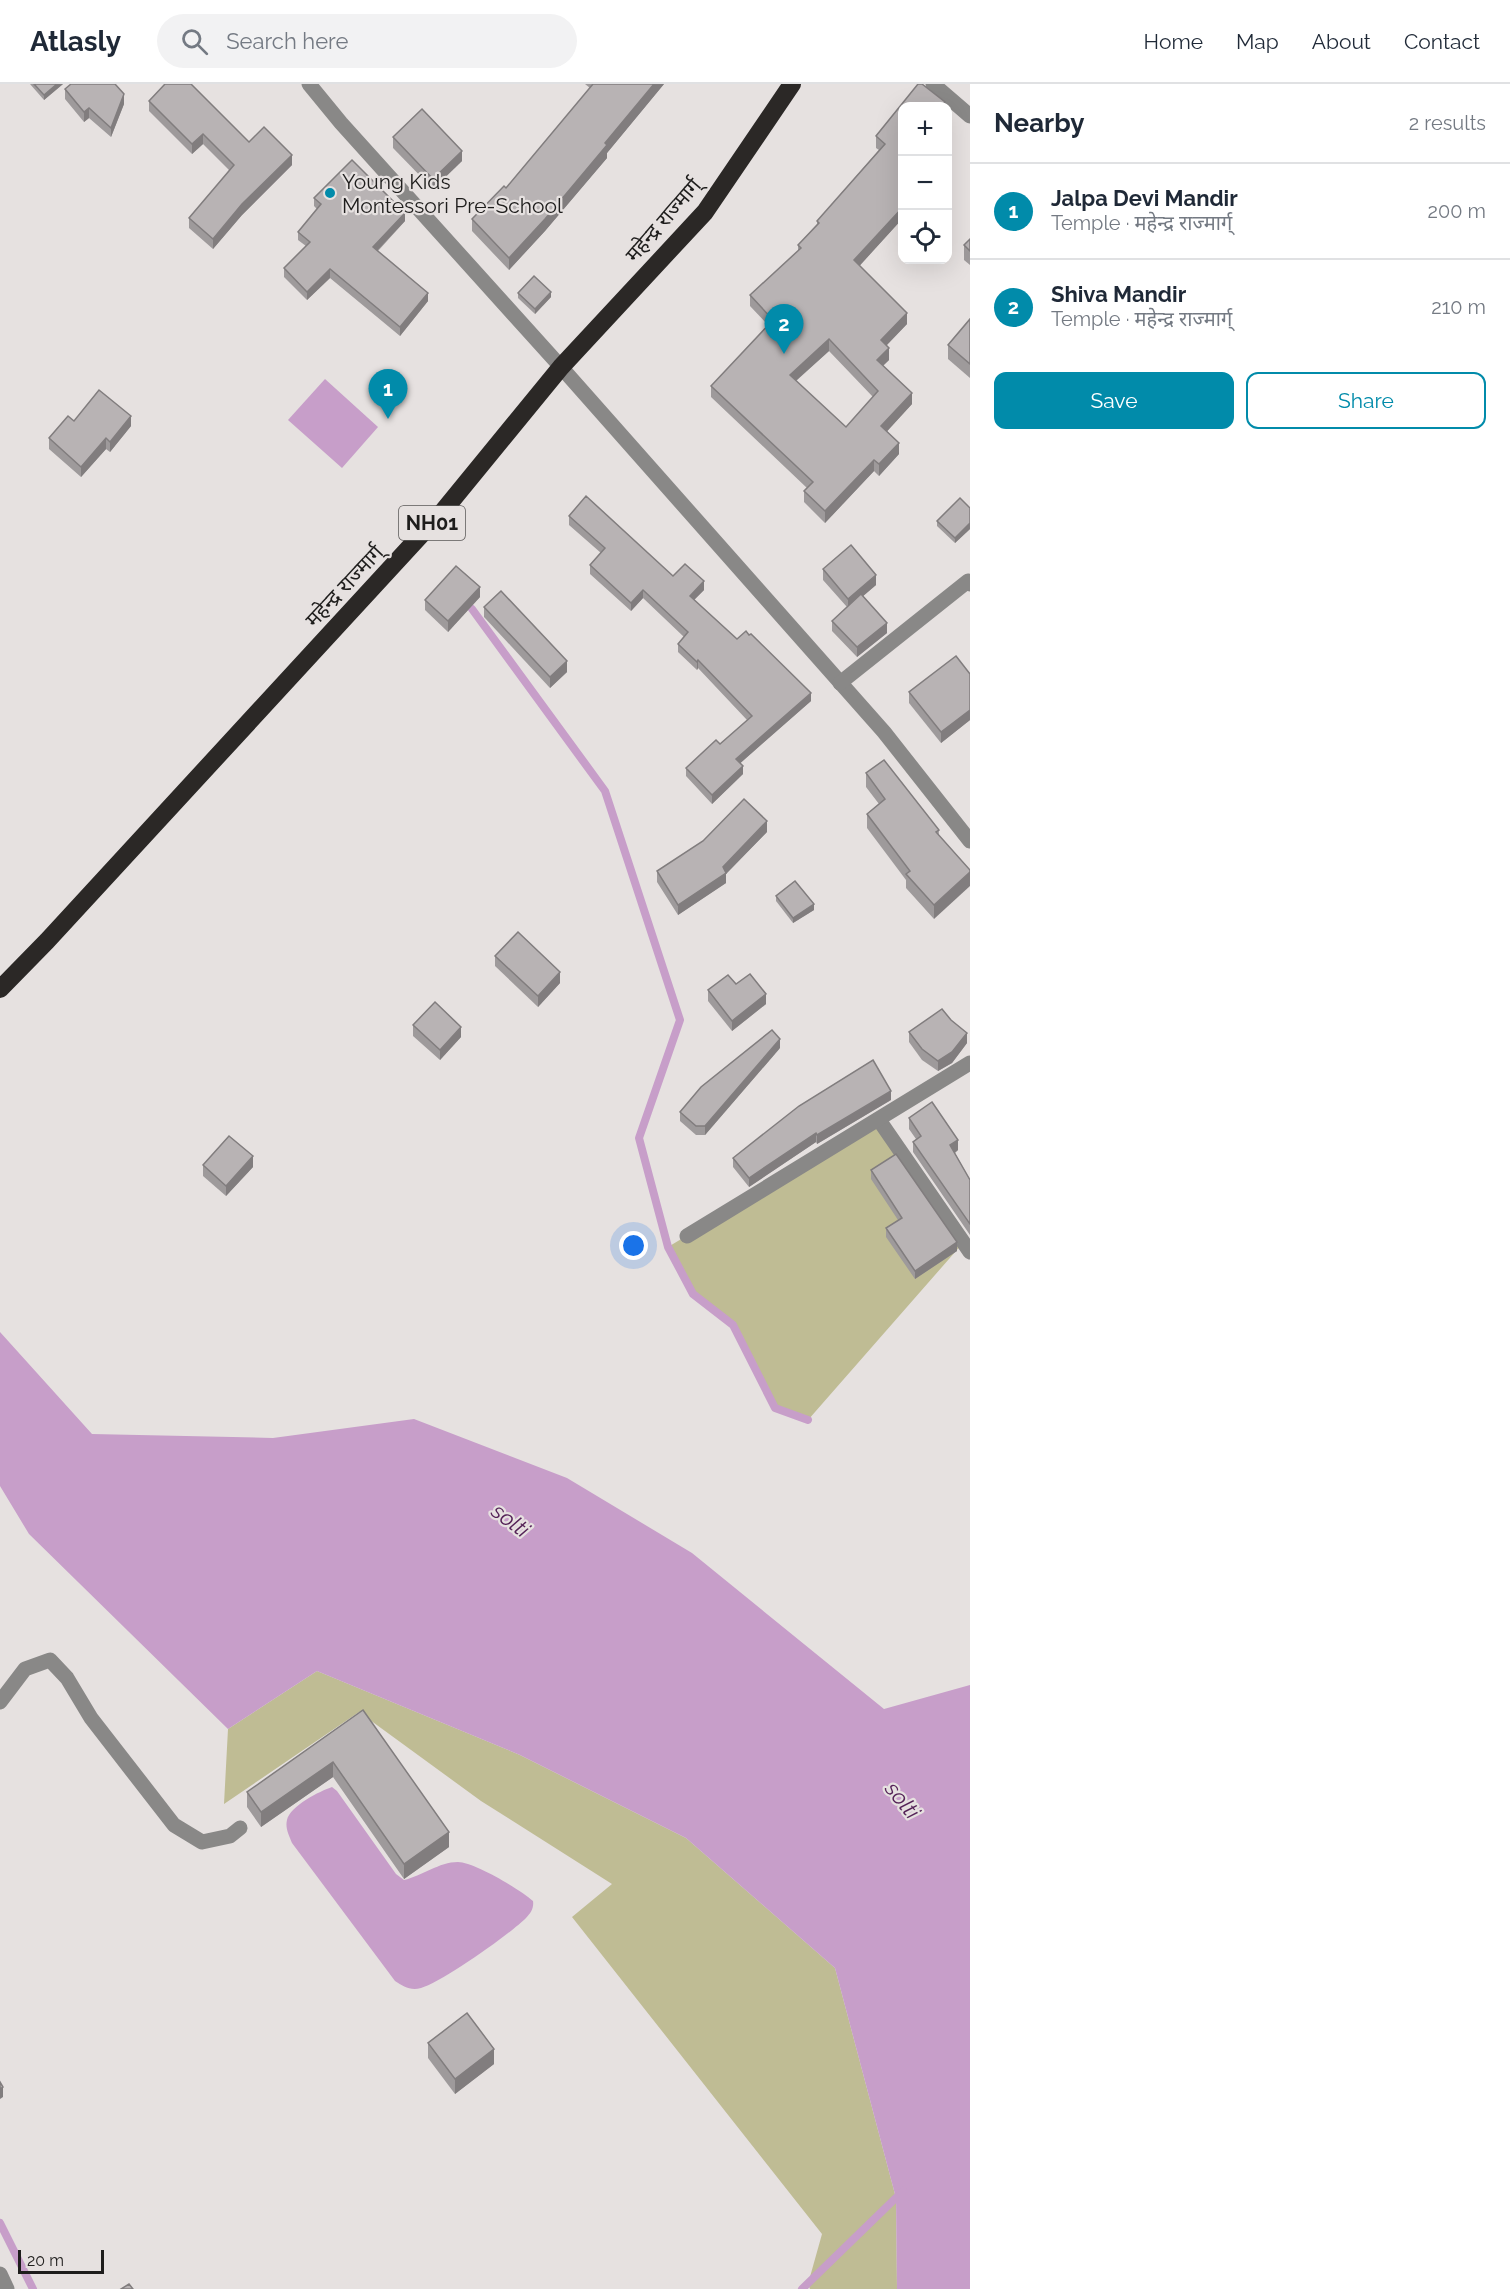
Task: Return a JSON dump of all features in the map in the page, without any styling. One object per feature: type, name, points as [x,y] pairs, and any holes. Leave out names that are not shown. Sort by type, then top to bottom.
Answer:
[{"type":"highway","name":"महेन्द्र राज्मार्ग्","points":[[0,989],[47,941],[444,510],[561,367],[705,212],[792,84]]},
{"type":"street","points":[[309,84],[341,123],[561,367],[884,732],[970,840]]},
{"type":"street","points":[[933,84],[970,116]]},
{"type":"street","points":[[840,683],[969,582]]},
{"type":"street","points":[[687,1236],[970,1063]]},
{"type":"street","points":[[879,1120],[970,1252]]},
{"type":"street","points":[[0,1702],[25,1669],[50,1660],[67,1678],[91,1718],[174,1825],[202,1842],[230,1836],[240,1828]]},
{"type":"street","points":[[0,2274],[7,2289]]},
{"type":"shaded area","points":[[879,1120],[963,1243],[808,1420],[775,1408],[733,1325],[693,1294],[668,1247]]},
{"type":"shaded area","points":[[317,1671],[520,1755],[686,1838],[835,1968],[896,2198],[897,2289],[810,2289],[808,2284],[822,2234],[572,1917],[612,1884],[481,1801],[359,1712],[224,1804],[228,1729]]},
{"type":"water","points":[[325,379],[378,427],[342,468],[288,420]]},
{"type":"water","name":"solti","points":[[0,1332],[92,1434],[273,1438],[414,1419],[567,1478],[692,1553],[884,1709],[970,1685],[970,2289],[897,2289],[896,2198],[835,1968],[686,1838],[520,1755],[317,1671],[228,1729],[29,1534],[0,1486]]},
{"type":"water","points":[[332,1787],[396,1874],[404,1880],[444,1864],[465,1863],[497,1877],[527,1896],[533,1901],[531,1912],[491,1946],[431,1984],[413,1989],[395,1981],[292,1843],[288,1832],[287,1820],[299,1804]]},
{"type":"building","points":[[34,84],[57,84],[44,95]]},
{"type":"building","points":[[71,84],[115,84],[124,94],[111,128],[89,108],[84,112],[65,89]]},
{"type":"building","points":[[165,84],[191,84],[249,142],[264,127],[292,155],[242,204],[213,239],[189,218],[234,165],[203,134],[192,144],[149,101]]},
{"type":"building","points":[[593,84],[654,84],[605,143],[607,145],[509,258],[472,219],[504,186],[506,188]]},
{"type":"building","points":[[918,84],[922,84],[945,102],[903,102]]},
{"type":"building","points":[[422,109],[462,151],[433,179],[393,137]]},
{"type":"building","points":[[898,109],[898,212],[854,260],[907,313],[881,340],[889,348],[877,360],[912,393],[881,426],[899,443],[879,464],[874,460],[825,511],[804,491],[813,482],[711,386],[773,320],[750,295],[801,248],[798,245],[819,223],[817,221],[885,144],[876,136]],"holes":[[[829,339],[878,391],[846,427],[790,375]]]},
{"type":"building","points":[[352,160],[405,213],[373,247],[428,293],[400,327],[330,269],[307,292],[284,268],[310,242],[298,232],[321,204],[314,198]]},
{"type":"building","points":[[970,239],[970,251],[964,245]]},
{"type":"building","points":[[534,276],[551,292],[535,309],[518,293]]},
{"type":"building","points":[[970,319],[970,364],[948,345]]},
{"type":"building","points":[[99,390],[131,416],[110,442],[106,438],[81,467],[49,438],[68,416],[74,421]]},
{"type":"building","points":[[586,496],[673,576],[685,564],[704,581],[690,596],[737,639],[746,631],[749,635],[751,634],[811,693],[736,759],[743,766],[712,795],[686,768],[716,740],[720,744],[752,716],[698,660],[697,662],[678,644],[688,632],[643,590],[631,603],[590,565],[605,548],[569,516]]},
{"type":"building","points":[[960,498],[970,508],[970,523],[955,538],[937,521]]},
{"type":"building","points":[[851,545],[876,575],[848,599],[823,569]]},
{"type":"building","points":[[456,566],[480,587],[448,621],[425,600]]},
{"type":"building","points":[[501,591],[567,661],[550,677],[484,607]]},
{"type":"building","points":[[861,594],[887,623],[857,647],[832,621]]},
{"type":"building","points":[[956,656],[970,674],[970,710],[941,732],[909,692]]},
{"type":"building","points":[[884,760],[939,830],[936,832],[970,870],[934,905],[906,874],[910,871],[867,814],[885,799],[866,773]]},
{"type":"building","points":[[744,799],[767,821],[723,867],[726,873],[678,905],[657,871],[703,841]]},
{"type":"building","points":[[795,881],[814,904],[793,918],[776,896]]},
{"type":"building","points":[[518,932],[560,972],[538,996],[495,956]]},
{"type":"building","points":[[750,974],[766,994],[732,1021],[708,990],[728,975],[736,984]]},
{"type":"building","points":[[435,1002],[461,1027],[440,1050],[413,1025]]},
{"type":"building","points":[[942,1009],[967,1033],[952,1052],[938,1061],[922,1049],[909,1032]]},
{"type":"building","points":[[772,1030],[780,1039],[705,1126],[696,1126],[680,1112],[701,1087]]},
{"type":"building","points":[[873,1060],[891,1091],[817,1135],[816,1133],[749,1178],[733,1158],[799,1106]]},
{"type":"building","points":[[932,1102],[958,1140],[950,1145],[970,1180],[970,1224],[913,1142],[921,1136],[909,1118]]},
{"type":"building","points":[[229,1136],[253,1156],[226,1186],[203,1165]]},
{"type":"building","points":[[896,1154],[957,1242],[915,1271],[886,1228],[902,1218],[871,1170]]},
{"type":"building","points":[[363,1710],[449,1832],[404,1864],[333,1762],[261,1812],[247,1792]]},
{"type":"building","points":[[467,2013],[494,2049],[455,2079],[428,2043]]},
{"type":"building","points":[[129,2284],[133,2289],[121,2289]]},
{"type":"waterway","points":[[472,609],[605,791],[680,1020],[639,1138],[668,1247],[693,1294],[733,1325],[775,1408],[808,1420]]},
{"type":"waterway","points":[[802,2289],[903,2191]]},
{"type":"waterway","points":[[0,2223],[33,2289]]},
{"type":"place","name":"Young Kids Montessori Pre-School","points":[[330,193]]},
{"type":"place","name":"Shiva Mandir","points":[[784,354]]},
{"type":"place","name":"Jalpa Devi Mandir","points":[[388,419]]}]
